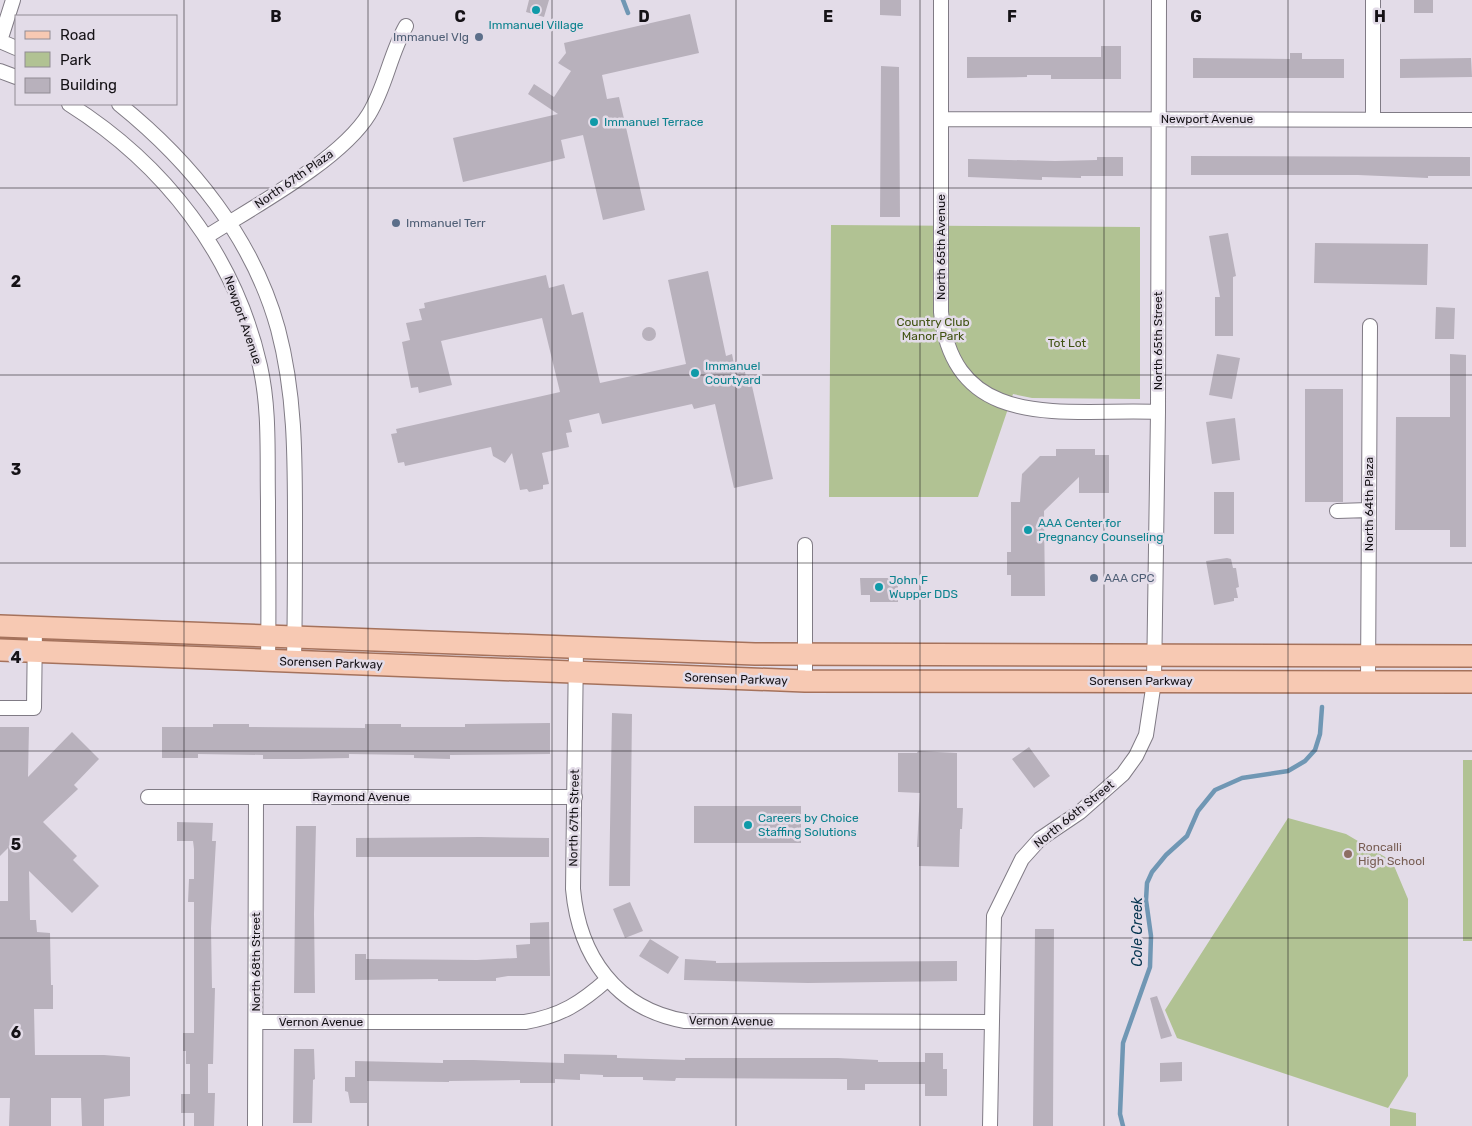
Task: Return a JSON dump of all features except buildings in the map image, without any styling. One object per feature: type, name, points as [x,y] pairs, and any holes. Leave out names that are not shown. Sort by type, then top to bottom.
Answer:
[{"type":"main road","name":"Sorensen Parkway","points":[[0,626],[805,655],[1472,656]]},
{"type":"main road","name":"Sorensen Parkway","points":[[0,650],[805,681],[1472,682]]},
{"type":"street","points":[[13,0],[0,41],[15,48]]},
{"type":"street","name":"North 65th Avenue","points":[[941,0],[941,312],[945,337],[953,358],[962,372],[987,395],[1019,408],[1158,412]]},
{"type":"street","name":"North 65th Street","points":[[1154,682],[1158,412],[1159,0]]},
{"type":"street","points":[[1373,119],[1374,0]]},
{"type":"street","name":"North 67th Plaza","points":[[206,237],[302,176],[357,131],[377,100],[395,48],[406,26]]},
{"type":"street","points":[[0,71],[15,78]]},
{"type":"street","name":"Newport Avenue","points":[[70,105],[99,124],[145,162],[168,185],[206,237],[232,283],[252,339],[264,392],[267,418],[268,660]]},
{"type":"street","points":[[120,105],[174,152],[210,194],[252,262],[266,293],[277,327],[289,382],[295,441],[294,662]]},
{"type":"street","name":"Newport Avenue","points":[[941,118],[1472,120]]},
{"type":"street","name":"North 64th Plaza","points":[[1368,682],[1370,326]]},
{"type":"street","points":[[1337,511],[1370,510]]},
{"type":"street","points":[[805,545],[805,681]]},
{"type":"street","points":[[0,708],[34,708],[35,627]]},
{"type":"street","name":"North 67th Street","points":[[576,648],[575,913],[587,949],[608,978]]},
{"type":"street","name":"North 66th Street","points":[[990,1126],[994,916],[1016,867],[1040,839],[1080,812],[1124,774],[1136,756],[1146,735],[1154,682]]},
{"type":"street","name":"Raymond Avenue","points":[[148,797],[575,797]]},
{"type":"street","name":"North 68th Street","points":[[255,1126],[256,797]]},
{"type":"street","name":"Vernon Avenue","points":[[256,1022],[524,1022],[559,1014],[577,1004],[608,978],[619,991],[645,1008],[672,1019],[685,1021],[991,1022]]},
{"type":"green space","name":"Country Club Manor Park","points":[[831,225],[1140,227],[1140,399],[1032,398],[1013,394],[978,497],[829,497]]},
{"type":"green space","points":[[1463,760],[1472,760],[1472,941],[1463,941]]},
{"type":"green space","points":[[1288,818],[1346,834],[1392,861],[1408,899],[1408,1076],[1388,1108],[1177,1038],[1165,1010]]},
{"type":"green space","points":[[1390,1108],[1416,1113],[1416,1126],[1390,1126]]},
{"type":"waterway","points":[[623,0],[628,13]]},
{"type":"waterway","name":"Cole Creek","points":[[1123,1126],[1120,1114],[1123,1043],[1150,967],[1151,936],[1146,900],[1147,883],[1152,872],[1166,855],[1187,836],[1198,811],[1215,790],[1242,778],[1288,771],[1305,761],[1315,750],[1320,734],[1322,707]]},
{"type":"place","name":"Immanuel Village","points":[[536,10]]},
{"type":"place","name":"Immanuel Vlg","points":[[479,37]]},
{"type":"place","name":"Immanuel Terrace","points":[[594,122]]},
{"type":"place","name":"Immanuel Terr","points":[[396,223]]},
{"type":"place","name":"Immanuel Courtyard","points":[[695,373]]},
{"type":"place","name":"AAA Center for Pregnancy Counseling","points":[[1028,530]]},
{"type":"place","name":"AAA CPC","points":[[1094,578]]},
{"type":"place","name":"John F Wupper DDS","points":[[879,587]]},
{"type":"place","name":"Careers by Choice Staffing Solutions","points":[[748,825]]},
{"type":"place","name":"Roncalli High School","points":[[1348,854]]},
{"type":"park label","name":"Tot Lot","points":[[1067,343]]}]
